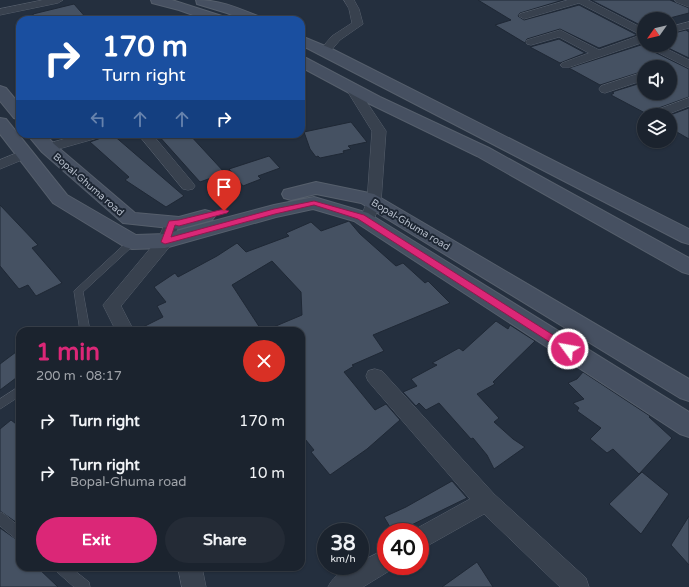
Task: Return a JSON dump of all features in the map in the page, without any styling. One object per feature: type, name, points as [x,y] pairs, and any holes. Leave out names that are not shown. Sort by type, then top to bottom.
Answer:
[{"type":"street","points":[[0,12],[58,0]]},
{"type":"street","points":[[157,0],[184,7],[209,16]]},
{"type":"street","points":[[199,0],[232,10],[246,16]]},
{"type":"street","points":[[325,51],[336,38],[358,24],[354,9],[349,0]]},
{"type":"street","points":[[524,16],[580,0],[637,34]]},
{"type":"street","points":[[680,0],[689,4]]},
{"type":"street","points":[[677,28],[689,25]]},
{"type":"street","points":[[530,42],[560,33],[598,54]]},
{"type":"street","points":[[566,65],[637,40]]},
{"type":"street","points":[[305,42],[689,237]]},
{"type":"street","points":[[663,52],[686,64]]},
{"type":"street","points":[[305,63],[352,89],[483,152],[689,267]]},
{"type":"street","points":[[605,89],[637,78]]},
{"type":"street","points":[[352,89],[379,131],[371,212]]},
{"type":"street","points":[[0,91],[16,110]]},
{"type":"street","points":[[673,108],[689,102]]},
{"type":"street","points":[[0,123],[60,198],[132,242],[168,232],[314,203],[361,217],[371,212]]},
{"type":"street","points":[[42,141],[65,138]]},
{"type":"street","points":[[148,138],[188,186]]},
{"type":"street","name":"Bopal-Ghuma road","points":[[42,141],[130,219],[168,232]]},
{"type":"street","points":[[0,165],[24,154]]},
{"type":"street","points":[[371,212],[689,426]]},
{"type":"street","name":"Bopal-Ghuma road","points":[[371,212],[689,391]]},
{"type":"street","points":[[123,327],[112,305],[168,232]]},
{"type":"street","points":[[376,376],[486,501],[577,587]]},
{"type":"street","points":[[429,535],[486,501]]},
{"type":"street","points":[[340,587],[377,565]]},
{"type":"street","points":[[191,571],[194,587]]},
{"type":"lane","points":[[84,327],[78,291],[132,242]]},
{"type":"lane","points":[[0,405],[16,393]]},
{"type":"lane","points":[[0,518],[16,532]]},
{"type":"lane","points":[[65,571],[84,587]]},
{"type":"building","points":[[478,0],[563,0],[520,13],[518,16],[524,20],[579,5],[637,35],[599,48],[560,29],[527,39],[525,43],[495,25],[511,20]]},
{"type":"building","points":[[591,0],[670,0],[689,8],[689,13],[677,16],[677,12],[637,12],[637,23]]},
{"type":"building","points":[[74,4],[84,16],[33,16],[33,14]]},
{"type":"building","points":[[686,30],[689,32],[689,58],[677,52],[677,32]]},
{"type":"building","points":[[559,39],[585,53],[560,63],[530,47]]},
{"type":"building","points":[[637,46],[637,52],[654,52],[671,60],[637,60],[637,73],[600,85],[569,68]]},
{"type":"building","points":[[677,63],[689,69],[689,97],[659,108],[637,109],[611,95],[614,93],[612,92],[637,84],[637,100],[677,100]]},
{"type":"building","points":[[689,108],[689,139],[677,132],[677,112]]},
{"type":"building","points":[[351,122],[367,142],[348,146],[351,149],[343,151],[344,153],[320,158],[318,156],[316,157],[310,149],[305,132]]},
{"type":"building","points":[[101,138],[117,138],[184,196],[166,207],[125,180],[129,177],[90,142]]},
{"type":"building","points":[[161,138],[193,138],[225,173],[200,182]]},
{"type":"building","points":[[269,156],[280,168],[258,176],[261,179],[243,186],[229,169]]},
{"type":"building","points":[[0,205],[38,245],[32,248],[62,283],[36,296],[28,285],[19,289],[0,266]]},
{"type":"building","points":[[349,221],[360,234],[396,266],[403,263],[425,283],[428,281],[450,303],[373,335],[384,351],[352,365],[354,366],[344,372],[375,410],[386,404],[400,420],[367,449],[330,475],[311,452],[314,450],[305,439],[305,327],[274,327],[302,315],[301,292],[272,261],[232,285],[259,327],[143,327],[163,317],[157,306],[166,302],[154,287],[175,273],[178,277],[217,256],[237,243],[246,252],[289,236],[286,233],[311,222],[321,231]]},
{"type":"building","points":[[496,321],[508,329],[510,325],[535,341],[493,382],[495,384],[477,394],[499,418],[494,422],[513,439],[525,447],[494,469],[487,455],[473,438],[471,439],[439,403],[426,410],[419,403],[416,406],[403,392],[417,386],[411,379],[437,365],[432,363],[459,348],[463,351]]},
{"type":"building","points":[[16,352],[16,378],[0,390],[0,364]]},
{"type":"building","points":[[583,372],[650,416],[649,417],[672,438],[639,474],[613,449],[607,453],[590,439],[601,428],[577,411],[579,408],[573,403],[584,399],[568,383],[577,379]]},
{"type":"building","points":[[11,420],[16,424],[16,522],[0,511],[0,429]]},
{"type":"building","points":[[642,472],[669,494],[641,534],[609,504]]},
{"type":"building","points":[[452,481],[467,498],[416,523],[388,523],[384,517],[406,507]]},
{"type":"building","points":[[689,516],[689,565],[671,545]]},
{"type":"building","points":[[0,528],[16,539],[16,571],[41,571],[58,587],[0,587]]},
{"type":"building","points":[[477,562],[493,587],[442,587]]},
{"type":"route","points":[[224,211],[179,223],[172,222],[165,242],[274,211],[314,203],[361,217],[568,349]]}]
